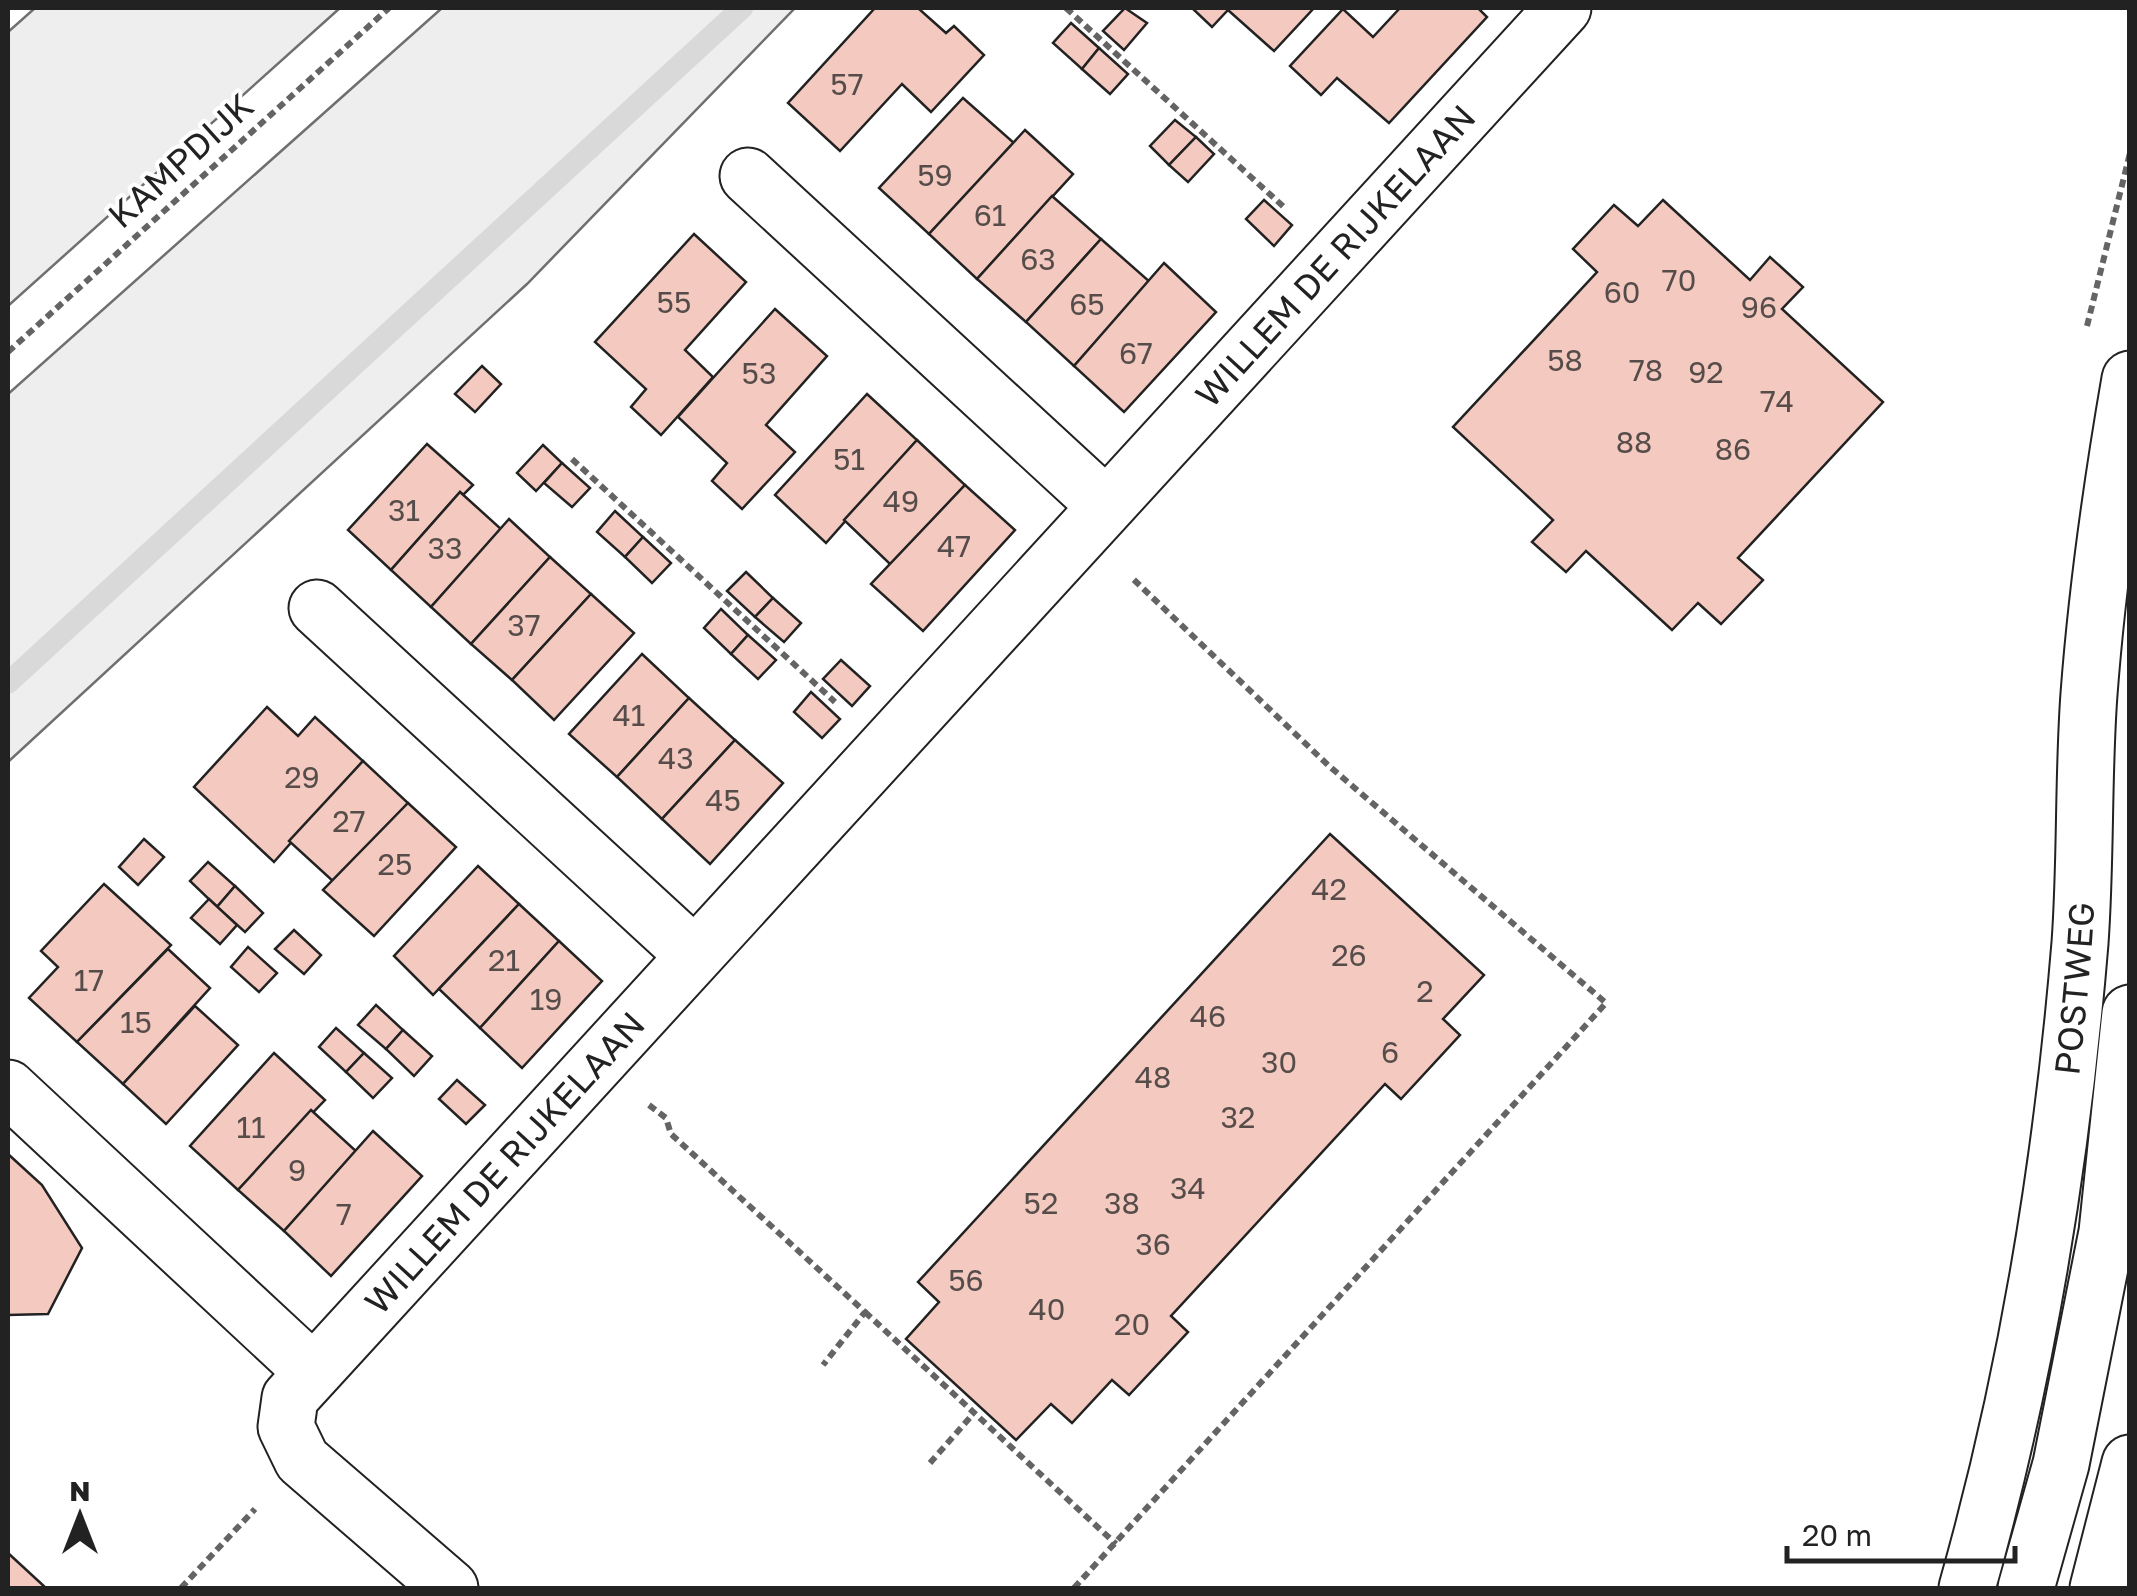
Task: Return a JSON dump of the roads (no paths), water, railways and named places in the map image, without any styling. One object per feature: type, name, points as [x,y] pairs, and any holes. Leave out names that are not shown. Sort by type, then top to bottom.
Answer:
[{"type":"street","name":"WILLEM DE RIJKELAAN","points":[[450,1588],[302,1460],[286,1427],[290,1398],[594,1061],[1563,8]]},
{"type":"street","points":[[748,176],[1094,518]]},
{"type":"street","name":"POSTWEG","points":[[1967,1588],[2005,1454],[2050,1224],[2080,941],[2089,693],[2111,487],[2130,379]]},
{"type":"street","points":[[317,608],[694,954]]},
{"type":"street","name":"POSTWEG","points":[[2026,1588],[2062,1464],[2106,1232],[2130,1013]]},
{"type":"street","points":[[8,1088],[312,1370]]},
{"type":"street","points":[[2098,1588],[2130,1463]]},
{"type":"waterway","points":[[8,683],[742,8]]}]
